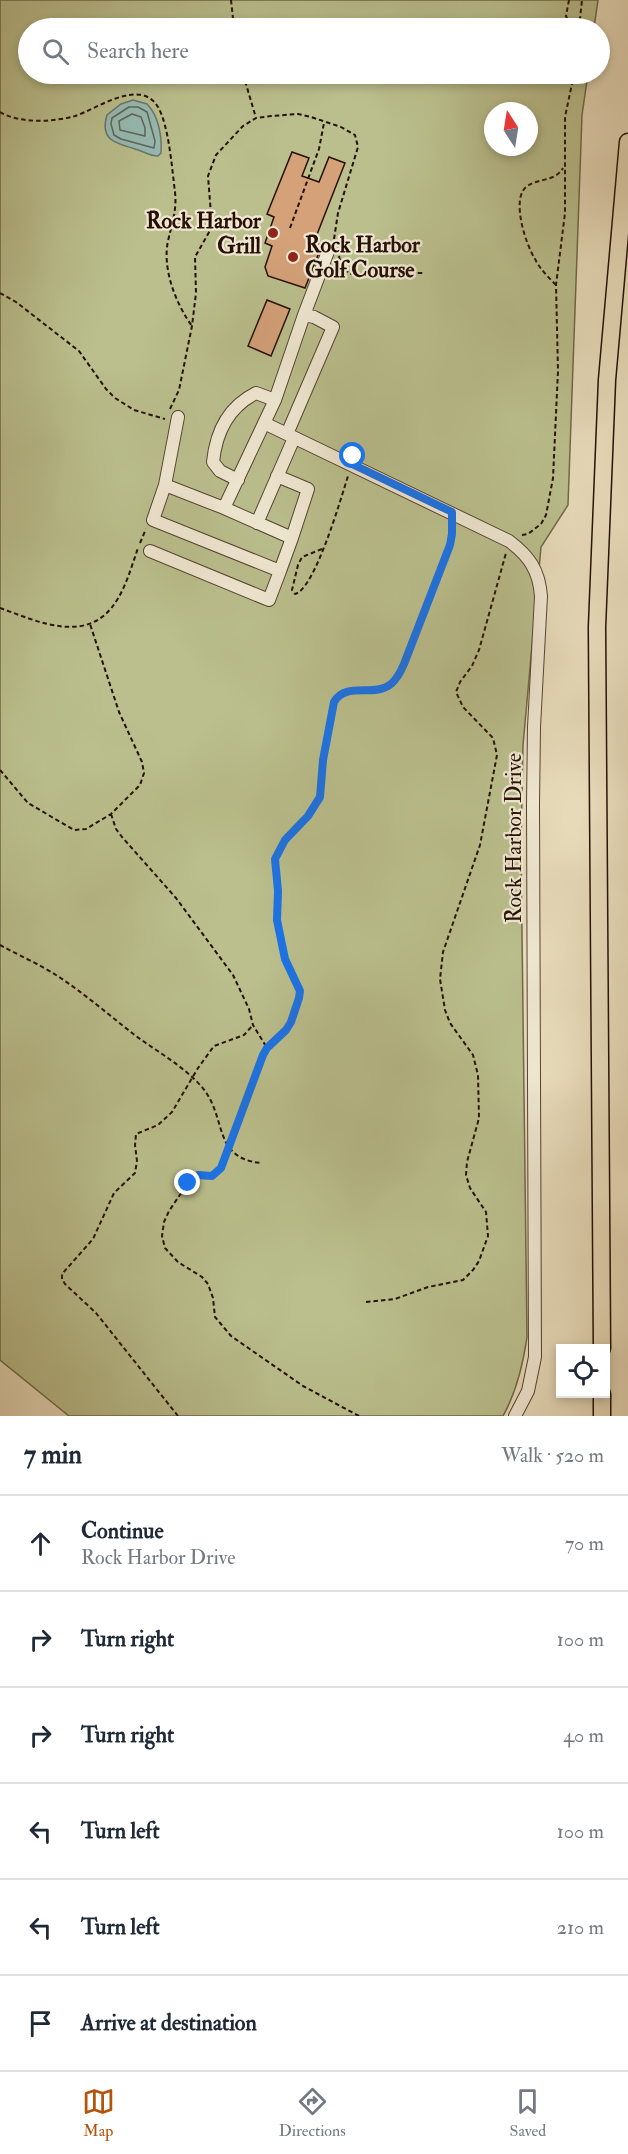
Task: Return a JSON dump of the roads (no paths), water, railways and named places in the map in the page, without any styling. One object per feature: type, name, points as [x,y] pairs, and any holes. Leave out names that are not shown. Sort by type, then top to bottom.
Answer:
[{"type":"highway","points":[[602,1344],[597,627],[607,380],[628,142]]},
{"type":"highway","points":[[602,1398],[602,1416]]},
{"type":"street","points":[[224,508],[275,400],[304,315],[334,245]]},
{"type":"street","points":[[256,523],[277,476],[333,327],[314,317],[304,315]]},
{"type":"street","points":[[237,480],[220,471],[213,462],[215,444],[220,431],[228,415],[242,400],[256,393],[275,400]]},
{"type":"street","points":[[178,417],[165,485],[153,519],[280,571]]},
{"type":"street","name":"Rock Harbor Drive","points":[[264,423],[509,541],[520,548],[534,565],[539,578],[541,596],[534,727],[533,805],[535,1348],[533,1372],[528,1391],[515,1416]]},
{"type":"street","points":[[150,552],[269,600],[308,489],[277,476]]},
{"type":"street","points":[[165,485],[292,538]]},
{"type":"water","points":[[133,100],[147,104],[154,114],[161,140],[161,153],[158,156],[122,145],[111,139],[105,130],[107,115],[121,104]]},
{"type":"place","name":"Rock Harbor Grill","points":[[273,233]]},
{"type":"place","name":"Rock Harbor Golf Course","points":[[293,257]]}]
